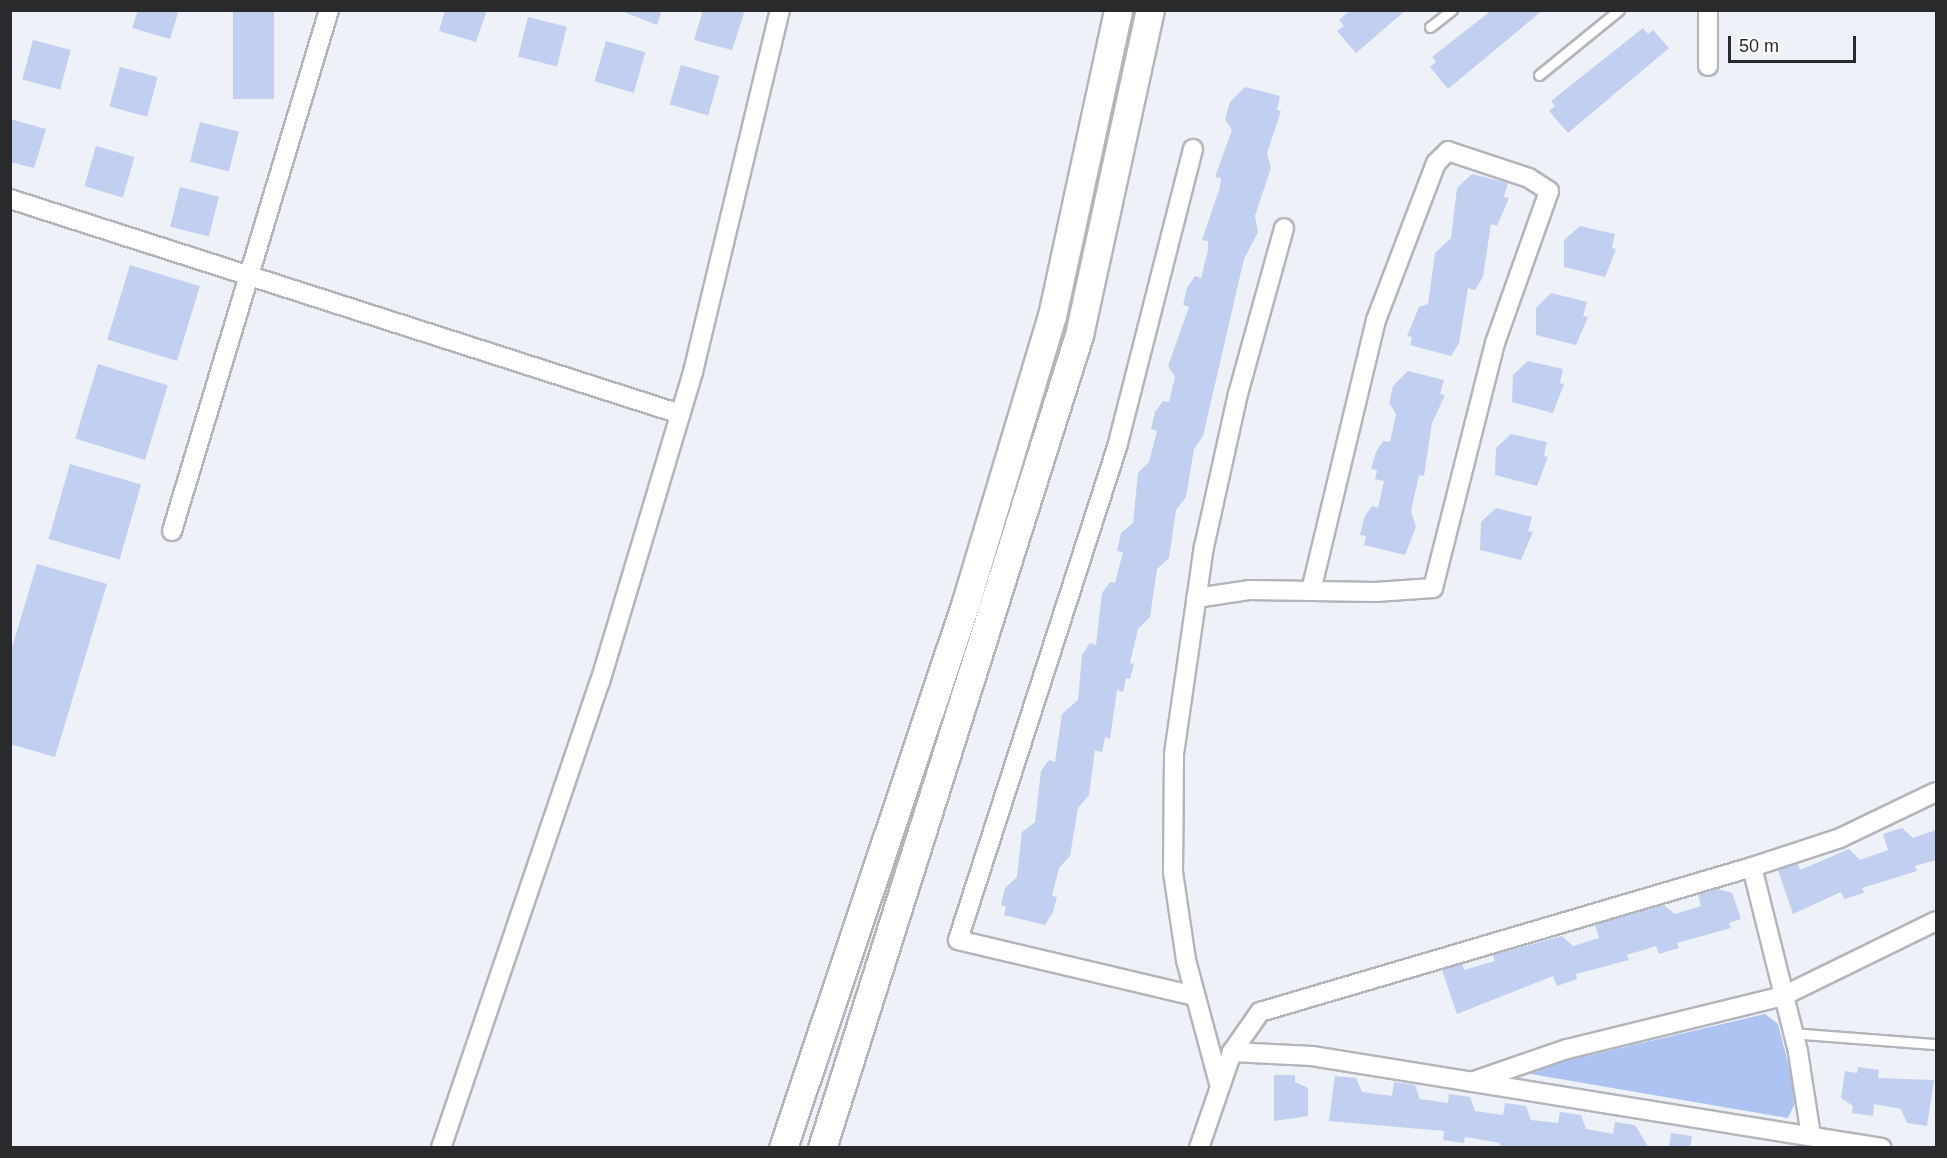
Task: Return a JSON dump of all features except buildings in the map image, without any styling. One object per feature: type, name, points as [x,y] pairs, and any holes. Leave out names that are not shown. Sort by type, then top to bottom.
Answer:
[{"type":"street","points":[[172,531],[246,275],[329,10]]},
{"type":"street","points":[[441,1148],[600,682],[680,414],[780,10]]},
{"type":"street","points":[[783,1148],[966,602],[1052,316],[1118,10]]},
{"type":"street","points":[[822,1148],[1079,335],[1150,10]]},
{"type":"street","points":[[1708,10],[1708,66]]},
{"type":"street","points":[[1192,149],[1118,444],[958,940],[1194,996]]},
{"type":"street","points":[[1196,598],[1311,590],[1433,588],[1495,343],[1549,191],[1529,178],[1448,151],[1436,163],[1376,320],[1311,590]]},
{"type":"street","points":[[10,199],[680,414]]},
{"type":"street","points":[[1220,1087],[1194,996],[1173,872],[1174,754],[1196,598],[1238,394],[1284,228]]},
{"type":"street","points":[[1199,1148],[1232,1052],[1260,1012],[1752,867],[1840,838],[1936,792]]},
{"type":"street","points":[[1752,867],[1792,1034],[1811,1136]]},
{"type":"street","points":[[1467,1083],[1567,1049],[1783,996],[1936,921]]},
{"type":"street","points":[[1232,1052],[1312,1056],[1467,1083],[1882,1148]]},
{"type":"lane","points":[[1430,27],[1452,10]]},
{"type":"lane","points":[[1539,75],[1619,10]]},
{"type":"lane","points":[[1792,1034],[1936,1044]]},
{"type":"shaded area","points":[[1765,1014],[1778,1024],[1797,1099],[1788,1118],[1519,1072]]}]
